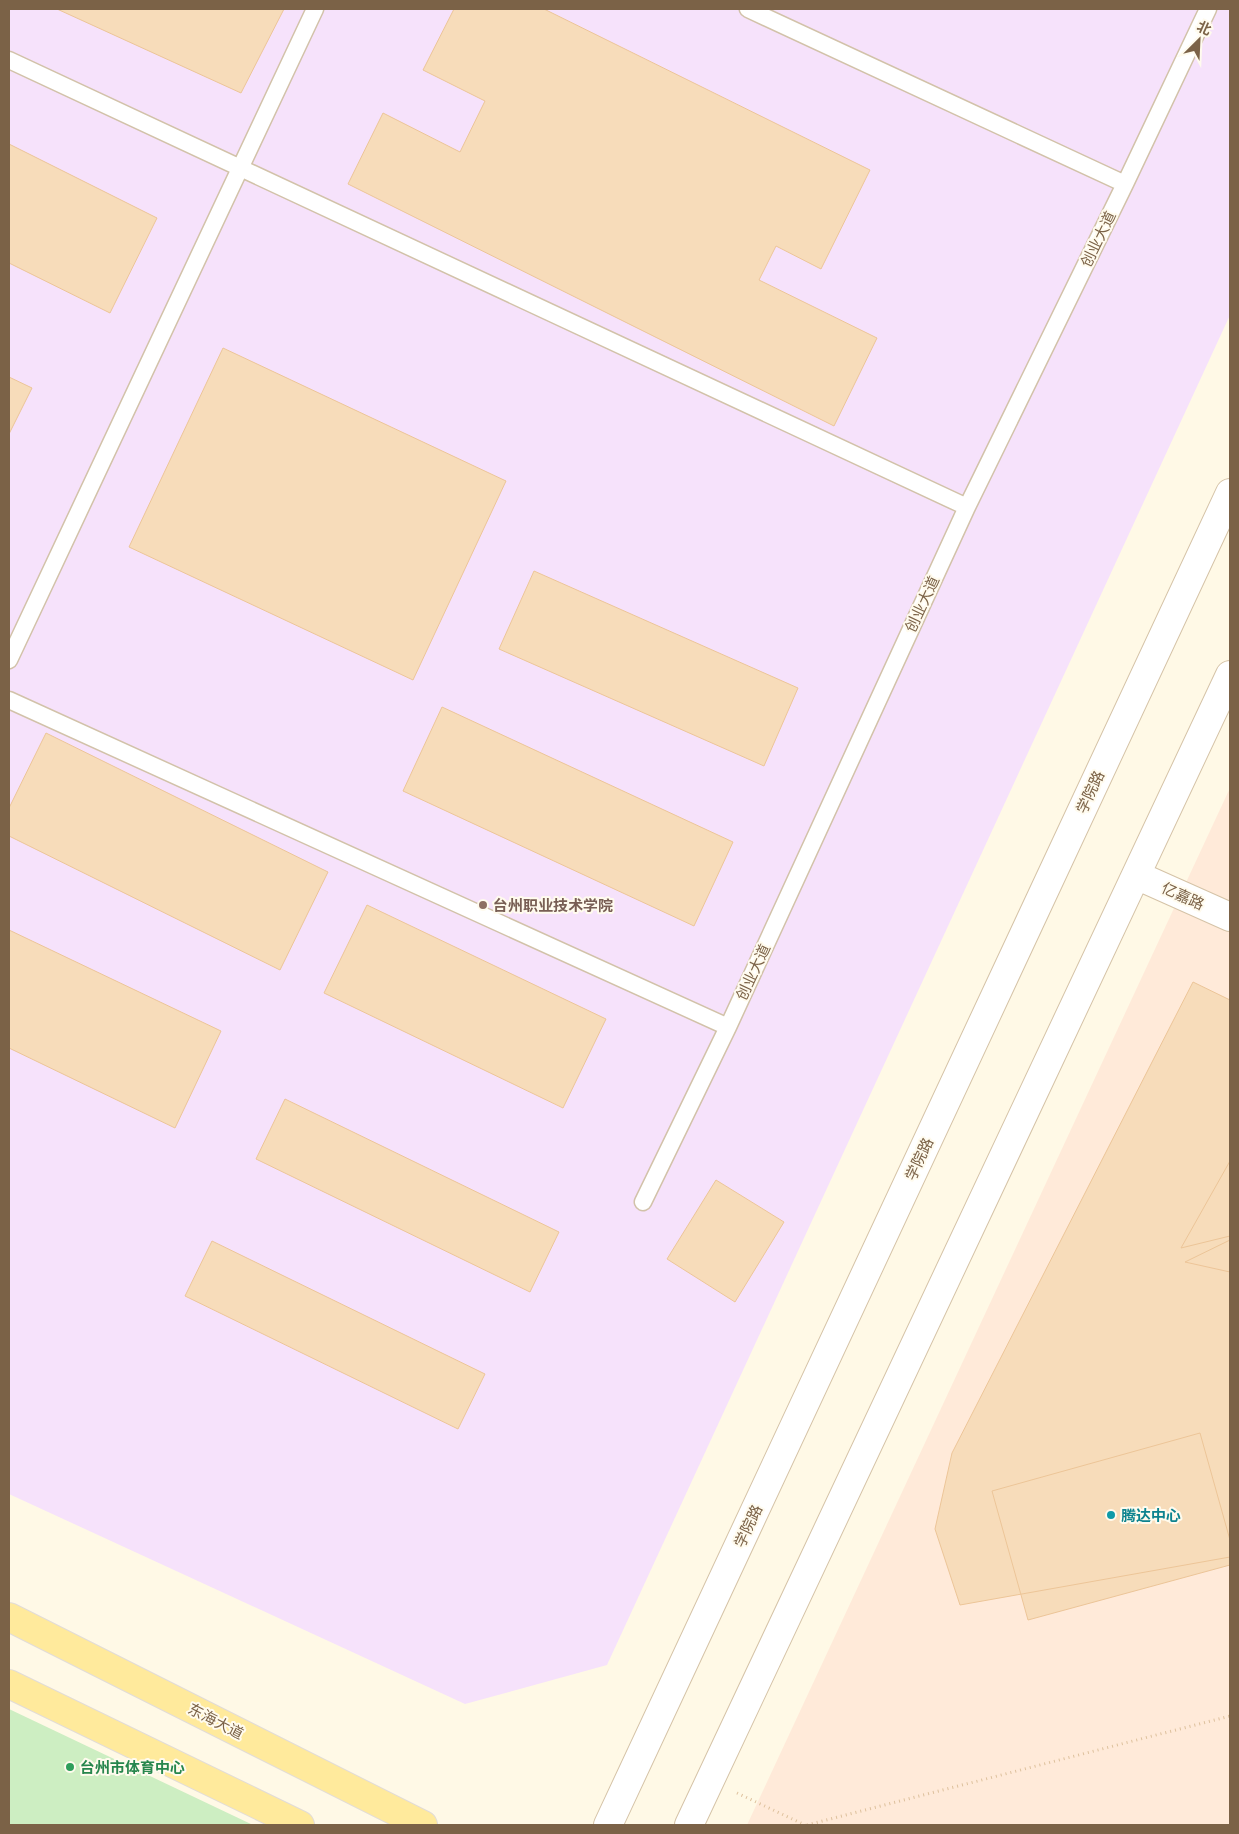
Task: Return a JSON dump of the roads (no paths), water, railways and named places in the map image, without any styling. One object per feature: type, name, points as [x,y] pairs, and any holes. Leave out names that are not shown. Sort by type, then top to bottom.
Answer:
[{"type":"main road","name":"学院路","points":[[608,1825],[1230,493]]},
{"type":"main road","points":[[689,1825],[1230,675]]},
{"type":"main road","name":"亿嘉路","points":[[1136,875],[1230,917]]},
{"type":"main road","name":"东海大道","points":[[9,1617],[424,1825]]},
{"type":"main road","points":[[9,1684],[300,1825]]},
{"type":"lane","points":[[9,660],[315,9]]},
{"type":"lane","points":[[748,9],[1125,184]]},
{"type":"lane","name":"创业大道","points":[[642,1202],[728,1026],[966,507],[1125,184],[1208,9]]},
{"type":"lane","points":[[9,60],[242,167],[966,507]]},
{"type":"lane","points":[[9,700],[728,1026]]},
{"type":"place","name":"台州职业技术学院","points":[[483,905]]},
{"type":"place","name":"腾达中心","points":[[1111,1515]]},
{"type":"place","name":"台州市体育中心","points":[[70,1767]]}]
